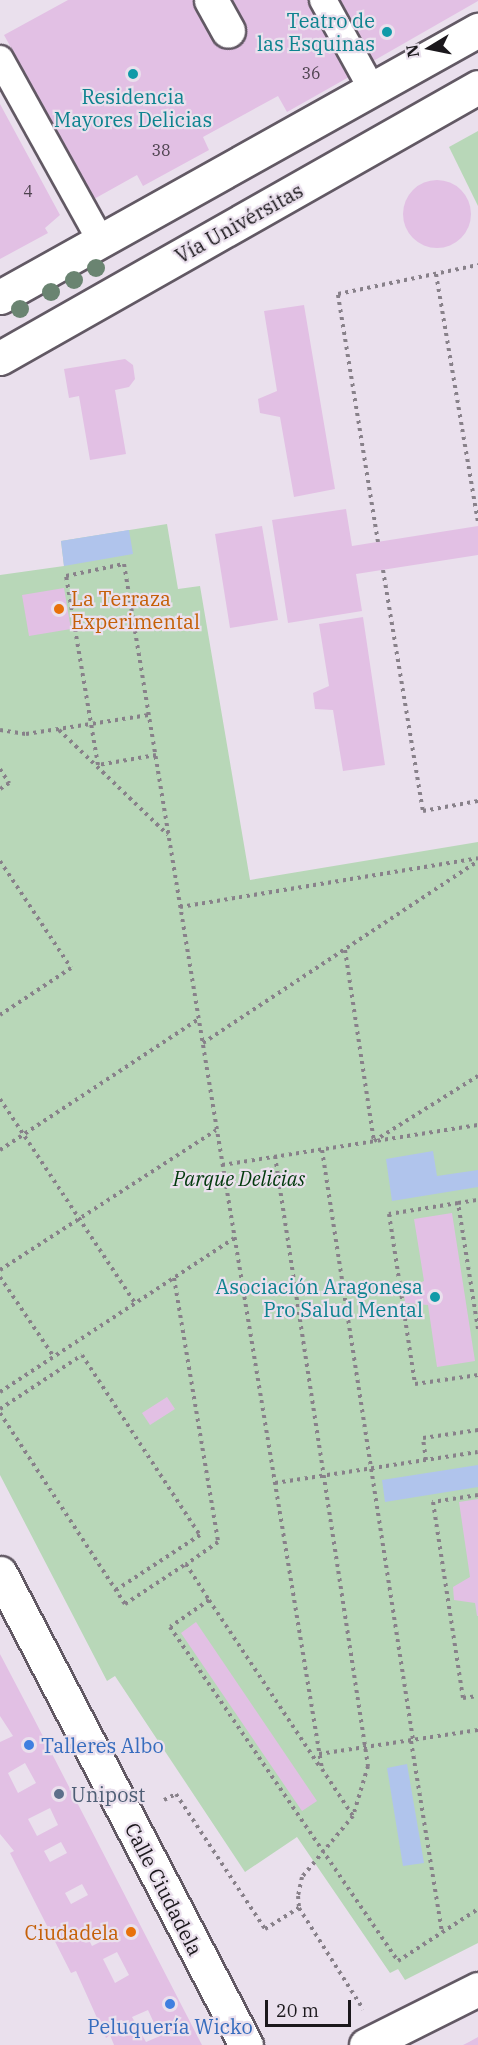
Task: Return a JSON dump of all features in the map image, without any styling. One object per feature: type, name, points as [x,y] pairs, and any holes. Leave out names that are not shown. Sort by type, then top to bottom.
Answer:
[{"type":"main road","points":[[211,0],[228,31]]},
{"type":"main road","points":[[0,297],[478,30]]},
{"type":"main road","name":"Vía Univérsitas","points":[[0,358],[478,87]]},
{"type":"main road","name":"Calle Ciudadela","points":[[0,1573],[246,2045]]},
{"type":"main road","points":[[366,2045],[478,1989]]},
{"type":"street","points":[[323,0],[372,89]]},
{"type":"street","points":[[0,59],[101,241]]},
{"type":"path","points":[[378,542],[338,294],[478,265]]},
{"type":"path","points":[[436,274],[478,522]]},
{"type":"path","points":[[98,765],[66,576],[124,564],[322,1769]]},
{"type":"path","points":[[382,570],[423,811],[478,801]]},
{"type":"path","points":[[0,730],[59,730],[149,715]]},
{"type":"path","points":[[59,730],[98,765],[169,836]]},
{"type":"path","points":[[98,765],[156,755]]},
{"type":"path","points":[[0,769],[9,783],[0,789]]},
{"type":"path","points":[[180,907],[478,860]]},
{"type":"path","points":[[203,1043],[478,860]]},
{"type":"path","points":[[0,861],[71,968],[0,1016]]},
{"type":"path","points":[[345,950],[374,1142]]},
{"type":"path","points":[[0,1150],[199,1019]]},
{"type":"path","points":[[374,1142],[478,1077]]},
{"type":"path","points":[[0,1099],[135,1303]]},
{"type":"path","points":[[222,1165],[478,1125]]},
{"type":"path","points":[[0,1270],[216,1130]]},
{"type":"path","points":[[322,1150],[442,1933]]},
{"type":"path","points":[[275,1156],[366,1748],[367,1780],[353,1816],[324,1857],[298,1885],[299,1908],[363,2009]]},
{"type":"path","points":[[478,1200],[389,1214],[415,1384],[478,1375]]},
{"type":"path","points":[[458,1203],[478,1329]]},
{"type":"path","points":[[0,1392],[234,1238]]},
{"type":"path","points":[[0,1277],[54,1357]]},
{"type":"path","points":[[116,1590],[200,1535],[82,1355],[0,1411],[125,1604],[218,1542],[174,1278]]},
{"type":"path","points":[[472,1293],[478,1292]]},
{"type":"path","points":[[426,1460],[423,1438],[478,1430]]},
{"type":"path","points":[[275,1484],[478,1452]]},
{"type":"path","points":[[478,1495],[433,1502],[464,1698],[478,1696]]},
{"type":"path","points":[[186,1564],[353,1816]]},
{"type":"path","points":[[209,1600],[170,1627],[324,1857],[398,1961],[478,1909]]},
{"type":"path","points":[[319,1754],[478,1730]]},
{"type":"path","points":[[164,1800],[176,1794],[265,1929],[299,1908]]},
{"type":"green space","points":[[478,131],[478,206],[449,147]]},
{"type":"green space","name":"Parque Delicias","points":[[167,524],[178,589],[200,586],[250,880],[478,842],[478,1943],[405,1980],[398,1969],[390,1973],[297,1837],[245,1872],[115,1676],[107,1681],[0,1475],[0,575],[64,566],[61,541]]},
{"type":"water","points":[[129,530],[133,554],[64,566],[61,541]]},
{"type":"water","points":[[433,1151],[437,1176],[478,1170],[478,1187],[392,1201],[386,1159]]},
{"type":"water","points":[[478,1465],[478,1487],[385,1502],[382,1480]]},
{"type":"water","points":[[407,1764],[424,1863],[403,1866],[387,1768]]},
{"type":"building","name":"Residencia Mayores Delicias","points":[[68,0],[315,0],[356,73],[287,112],[278,96],[203,137],[209,150],[143,186],[137,175],[94,199],[4,35]]},
{"type":"building","name":"Teatro de las Esquinas","points":[[332,0],[478,0],[478,1],[368,64]]},
{"type":"building","points":[[0,104],[60,215],[45,228],[48,233],[0,259]]},
{"type":"building","points":[[437,180],[450,183],[461,190],[468,201],[471,214],[468,227],[461,238],[450,245],[437,248],[424,245],[413,238],[406,227],[403,214],[406,201],[413,190],[424,183]]},
{"type":"building","points":[[304,305],[335,489],[294,497],[280,417],[260,413],[258,399],[277,391],[264,311]]},
{"type":"building","points":[[125,359],[133,365],[135,379],[129,387],[115,390],[126,454],[90,460],[79,396],[69,398],[64,369]]},
{"type":"building","points":[[346,509],[352,546],[478,526],[478,555],[356,574],[362,611],[288,623],[272,520]]},
{"type":"building","points":[[262,526],[278,620],[230,628],[215,534]]},
{"type":"building","points":[[64,588],[71,629],[29,636],[22,595]]},
{"type":"building","points":[[363,617],[385,765],[343,771],[333,710],[315,709],[313,693],[329,686],[319,624]]},
{"type":"building","name":"Asociación Aragonesa Pro Salud Mental","points":[[452,1213],[475,1361],[437,1367],[428,1305],[405,1303],[404,1290],[424,1281],[414,1219]]},
{"type":"building","points":[[167,1397],[175,1409],[150,1425],[142,1413]]},
{"type":"building","points":[[478,1499],[477,1616],[475,1603],[454,1600],[453,1587],[470,1577],[459,1502]]},
{"type":"building","points":[[196,1622],[317,1801],[302,1811],[181,1633]]},
{"type":"building","points":[[0,1654],[202,2045],[114,2045],[110,2035],[106,2038],[76,1971],[71,1973],[10,1853],[14,1851],[0,1834],[0,1742],[13,1736],[0,1716]],"holes":[[[25,1763],[36,1783],[18,1793],[8,1773]],[[50,1808],[58,1825],[37,1836],[28,1819]],[[61,1842],[67,1853],[50,1862],[44,1851]],[[82,1884],[88,1895],[71,1904],[65,1893]],[[104,1926],[110,1937],[92,1946],[86,1934]],[[117,1952],[129,1975],[115,1983],[103,1959]],[[148,2010],[160,2036],[146,2042],[132,2017]]]},
{"type":"building","points":[[478,2037],[478,2045],[463,2045],[469,2042]]},
{"type":"place","name":"Teatro de las Esquinas","points":[[387,32]]},
{"type":"place","name":"Residencia Mayores Delicias","points":[[133,74]]},
{"type":"place","name":"La Terraza Experimental","points":[[59,609]]},
{"type":"place","name":"Asociación Aragonesa Pro Salud Mental","points":[[435,1297]]},
{"type":"place","name":"Talleres Albo","points":[[29,1745]]},
{"type":"place","name":"Unipost","points":[[59,1794]]},
{"type":"place","name":"Ciudadela","points":[[131,1932]]},
{"type":"place","name":"Peluquería Wicko","points":[[170,2004]]}]
